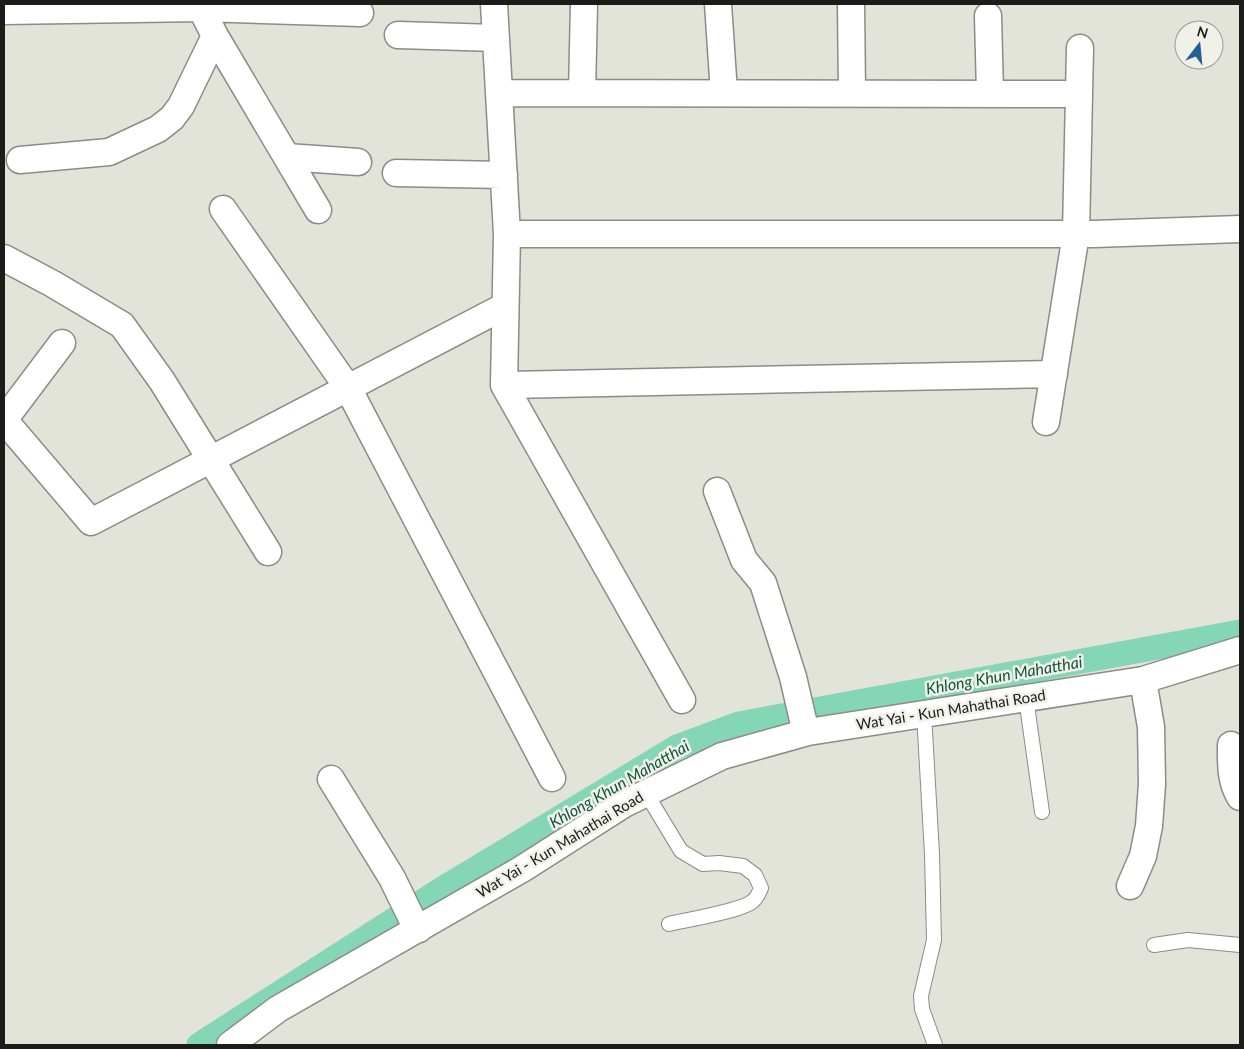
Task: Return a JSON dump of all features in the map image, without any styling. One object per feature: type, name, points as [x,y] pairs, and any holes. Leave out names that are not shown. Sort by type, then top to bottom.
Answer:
[{"type":"street","points":[[494,4],[507,234],[504,385],[682,700]]},
{"type":"street","points":[[582,93],[584,4]]},
{"type":"street","points":[[718,4],[724,93]]},
{"type":"street","points":[[851,4],[852,93]]},
{"type":"street","points":[[201,6],[215,36],[318,210]]},
{"type":"street","points":[[4,11],[201,6],[360,12]]},
{"type":"street","points":[[988,16],[990,94]]},
{"type":"street","points":[[398,35],[496,38]]},
{"type":"street","points":[[20,160],[109,152],[158,129],[172,118],[181,106],[215,36]]},
{"type":"street","points":[[1046,422],[1076,234],[1080,48]]},
{"type":"street","points":[[500,92],[1078,94]]},
{"type":"street","points":[[287,157],[358,162]]},
{"type":"street","points":[[396,173],[504,175]]},
{"type":"street","points":[[223,209],[348,388],[552,778]]},
{"type":"street","points":[[507,234],[1076,234],[1240,229]]},
{"type":"street","points":[[4,258],[53,284],[122,325],[162,381],[268,552]]},
{"type":"street","points":[[62,343],[4,420],[91,522],[505,306]]},
{"type":"street","points":[[504,385],[1054,374]]},
{"type":"street","points":[[717,491],[744,560],[763,583],[793,677],[806,726]]},
{"type":"street","name":"Wat Yai - Kun Mahathai Road","points":[[230,1045],[278,1008],[415,924],[522,870],[624,804],[722,756],[806,726],[924,714],[1143,680],[1240,650]]},
{"type":"street","points":[[1130,886],[1143,856],[1152,784],[1151,727],[1143,680]]},
{"type":"street","points":[[1232,745],[1231,772],[1235,788],[1240,797]]},
{"type":"street","points":[[331,779],[392,878],[415,924]]},
{"type":"lane","points":[[1026,698],[1042,812]]},
{"type":"lane","points":[[924,714],[932,854],[934,940],[921,996],[922,1009],[935,1045]]},
{"type":"lane","points":[[646,794],[681,851],[703,864],[743,866],[755,875],[761,888],[753,902],[669,924]]},
{"type":"lane","points":[[1154,946],[1188,940],[1240,945]]},
{"type":"waterway","name":"Khlong Khun Mahatthai","points":[[199,1045],[439,891],[677,747],[739,724],[1240,632]]}]
